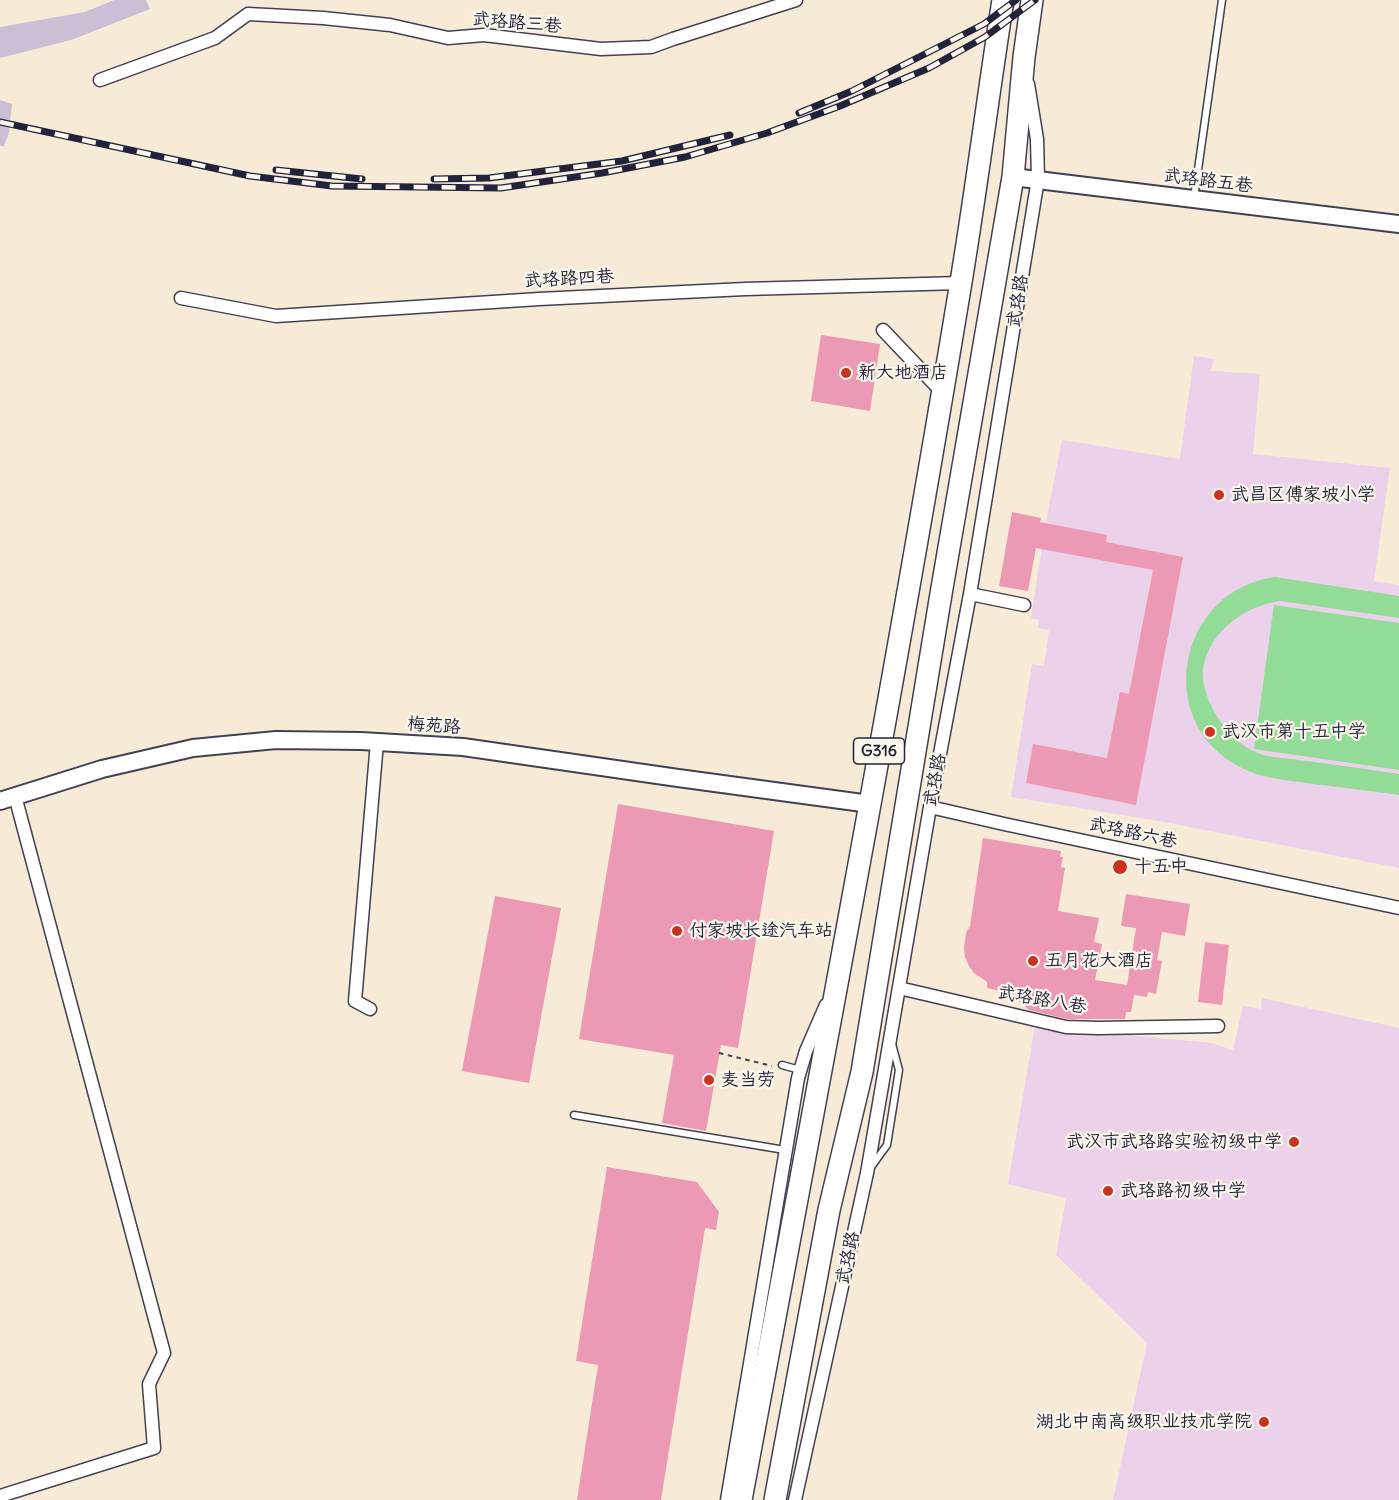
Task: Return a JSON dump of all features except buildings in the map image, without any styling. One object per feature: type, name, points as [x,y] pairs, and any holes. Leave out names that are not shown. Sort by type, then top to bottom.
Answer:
[{"type":"highway","name":"G316","points":[[741,1500],[870,804],[942,392],[1003,0]]},
{"type":"highway","name":"武珞路","points":[[775,1500],[829,1210],[862,1072],[1013,177],[1024,57],[1032,0]]},
{"type":"street","name":"武珞路三巷","points":[[100,80],[215,38],[248,14],[390,25],[448,38],[484,35],[601,49],[651,47],[796,0]]},
{"type":"street","name":"武珞路","points":[[795,1500],[867,1173],[930,807],[970,594],[1038,179],[1037,140],[1024,57]]},
{"type":"street","name":"武珞路五巷","points":[[1013,177],[1399,224]]},
{"type":"street","name":"武珞路四巷","points":[[181,298],[276,316],[539,298],[745,289],[960,284]]},
{"type":"street","points":[[883,330],[942,392]]},
{"type":"street","points":[[970,594],[1024,605]]},
{"type":"street","name":"梅苑路","points":[[7,799],[102,769],[194,748],[276,740],[462,747],[870,804]]},
{"type":"street","points":[[370,1009],[355,1001],[377,742]]},
{"type":"street","points":[[0,1496],[154,1448],[149,1384],[164,1353],[7,799]]},
{"type":"street","name":"武珞路六巷","points":[[930,807],[1399,908]]},
{"type":"street","points":[[728,1500],[800,1070],[806,1051],[838,980]]},
{"type":"street","name":"武珞路八巷","points":[[899,988],[1066,1027],[1218,1026]]},
{"type":"lane","points":[[1194,199],[1222,0]]},
{"type":"lane","points":[[782,1065],[800,1070]]},
{"type":"lane","points":[[574,1115],[786,1150]]},
{"type":"path","points":[[719,1053],[772,1065]]},
{"type":"shaded area","points":[[114,0],[146,0],[150,9],[71,40],[0,58],[0,27],[85,12]]},
{"type":"shaded area","points":[[0,100],[12,104],[9,133],[4,146],[0,146]]},
{"type":"shaded area","name":"武汉市第十五中学","points":[[1194,356],[1214,359],[1211,371],[1260,374],[1253,454],[1390,468],[1374,581],[1399,585],[1399,868],[1159,821],[1011,797],[1032,664],[1044,666],[1049,630],[1038,628],[1039,620],[1031,618],[1062,440],[1180,459]]},
{"type":"shaded area","points":[[1262,998],[1399,1028],[1399,1500],[1113,1500],[1147,1343],[1056,1255],[1066,1198],[1008,1184],[1035,1026],[1211,1043],[1233,1050],[1243,1006],[1261,1009]]},
{"type":"green space","points":[[1275,577],[1399,596],[1399,618],[1280,601],[1254,608],[1221,632],[1207,655],[1203,669],[1204,684],[1215,713],[1234,737],[1253,751],[1273,757],[1399,774],[1399,795],[1284,780],[1247,770],[1238,766],[1211,745],[1194,718],[1187,689],[1188,659],[1198,630],[1217,605],[1242,587]]},
{"type":"green space","points":[[1274,605],[1399,623],[1399,770],[1254,749]]},
{"type":"railway","points":[[799,113],[852,91],[984,24],[1016,0]]},
{"type":"railway","points":[[0,122],[250,176],[332,186],[501,188],[602,173],[685,157],[767,133],[840,106],[929,68],[985,37],[1035,0]]},
{"type":"railway","points":[[434,179],[489,178],[622,161],[730,135]]},
{"type":"railway","points":[[276,170],[362,179]]},
{"type":"place","name":"新大地酒店","points":[[846,373]]},
{"type":"place","name":"武昌区傅家坡小学","points":[[1219,495]]},
{"type":"place","name":"武汉市第十五中学","points":[[1210,732]]},
{"type":"place","name":"十五中","points":[[1120,867]]},
{"type":"place","name":"付家坡长途汽车站","points":[[677,931]]},
{"type":"place","name":"五月花大酒店","points":[[1033,961]]},
{"type":"place","name":"麦当劳","points":[[709,1080]]},
{"type":"place","name":"武汉市武珞路实验初级中学","points":[[1294,1142]]},
{"type":"place","name":"武珞路初级中学","points":[[1108,1191]]},
{"type":"place","name":"湖北中南高级职业技术学院","points":[[1264,1422]]}]
